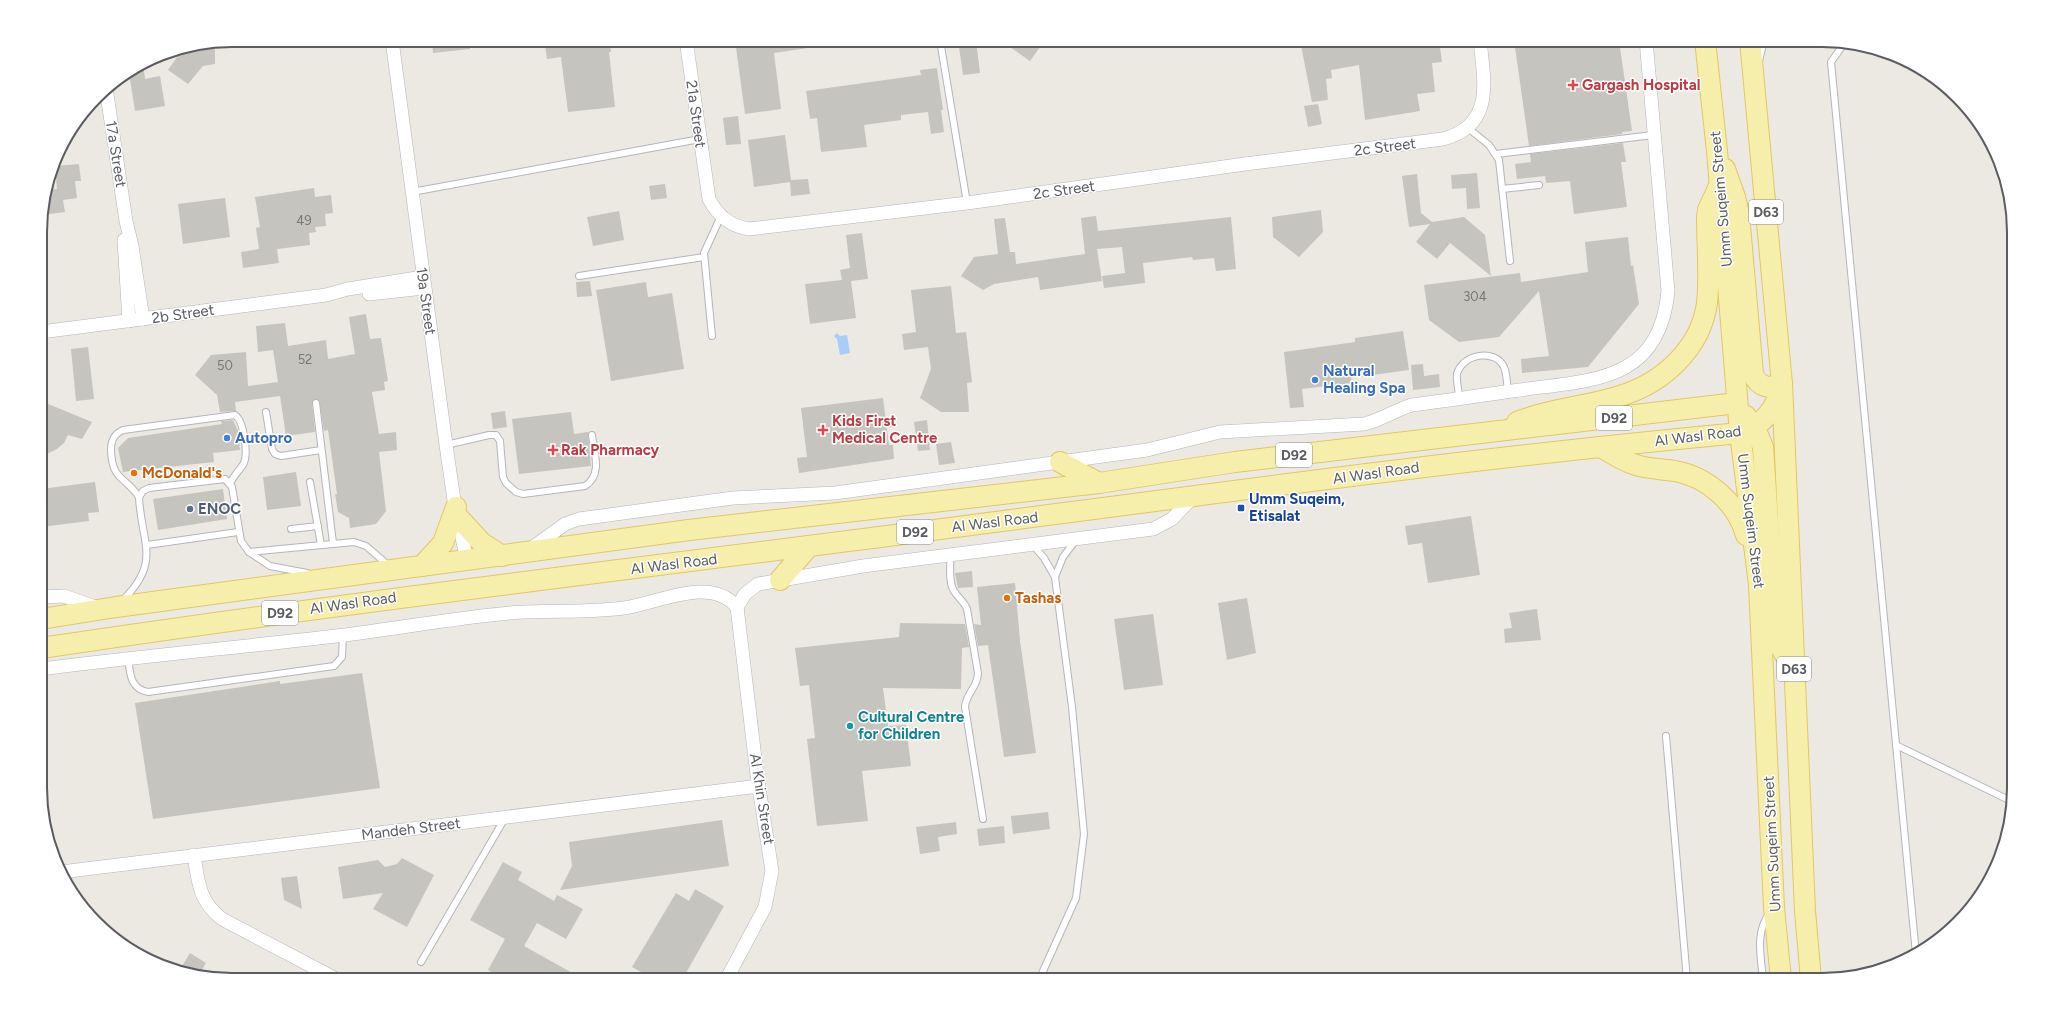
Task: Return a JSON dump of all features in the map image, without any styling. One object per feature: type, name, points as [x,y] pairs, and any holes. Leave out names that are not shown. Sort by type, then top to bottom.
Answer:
[{"type":"main road","name":"Umm Suqeim Street","points":[[1706,47],[1717,151],[1737,404],[1745,437],[1759,585],[1774,908],[1780,973]]},
{"type":"main road","name":"Umm Suqeim Street","points":[[1751,47],[1782,384],[1805,911],[1810,973]]},
{"type":"main road","points":[[1717,151],[1734,193],[1739,214],[1753,374],[1755,379],[1763,386],[1773,387],[1782,384]]},
{"type":"main road","points":[[1490,433],[1548,411],[1619,396],[1637,390],[1669,370],[1682,356],[1699,331],[1704,317],[1707,302],[1708,210],[1719,184]]},
{"type":"main road","name":"Al Wasl Road","points":[[47,647],[387,598],[542,581],[1443,464],[1601,447],[1745,437],[1770,413],[1778,399],[1782,384]]},
{"type":"main road","name":"Al Wasl Road","points":[[47,618],[108,608],[689,530],[1099,483],[1236,462],[1737,404]]},
{"type":"main road","points":[[1745,437],[1744,448],[1751,444],[1763,447],[1775,628],[1780,646],[1794,672]]},
{"type":"main road","points":[[1601,447],[1624,460],[1637,465],[1687,474],[1699,479],[1719,492],[1727,500],[1740,520],[1759,585]]},
{"type":"main road","points":[[1060,462],[1099,483]]},
{"type":"main road","points":[[422,566],[443,543],[457,512],[482,543],[502,556]]},
{"type":"main road","points":[[780,580],[809,546]]},
{"type":"main road","points":[[387,598],[422,583],[466,577],[469,573],[467,560]]},
{"type":"street","name":"19a Street","points":[[393,47],[446,445],[457,512],[467,560]]},
{"type":"street","name":"21a Street","points":[[687,47],[706,188]]},
{"type":"street","points":[[1468,128],[1479,113],[1484,95],[1481,47]]},
{"type":"street","points":[[526,553],[565,524],[579,519],[733,498],[835,493],[1155,449],[1220,432],[1364,424],[1412,405],[1585,381],[1613,374],[1638,358],[1656,335],[1667,307],[1668,291],[1653,135],[1647,47]]},
{"type":"street","name":"17a Street","points":[[107,96],[143,319]]},
{"type":"street","name":"2c Street","points":[[706,188],[714,208],[721,216],[739,227],[760,229],[967,204],[1245,164],[1443,139],[1460,133],[1468,128]]},
{"type":"street","name":"17a Street","points":[[126,220],[124,247],[129,320]]},
{"type":"street","name":"2b Street","points":[[47,331],[326,295],[348,289],[424,282]]},
{"type":"street","points":[[47,668],[344,635],[510,613],[619,608],[693,592],[718,593],[725,596],[737,607],[740,600],[751,588],[758,584],[863,566],[1153,529],[1163,525],[1184,509],[1193,497]]},
{"type":"street","points":[[47,597],[64,596],[108,608]]},
{"type":"street","name":"Al Khin Street","points":[[730,973],[760,918],[770,883],[771,859],[759,786],[737,607]]},
{"type":"street","name":"Mandeh Street","points":[[67,871],[759,786]]},
{"type":"street","points":[[194,855],[201,894],[213,912],[222,919],[325,973]]},
{"type":"lane","points":[[941,47],[967,204]]},
{"type":"lane","points":[[1754,80],[1762,47]]},
{"type":"lane","points":[[1841,48],[1831,62],[1915,947]]},
{"type":"lane","points":[[1468,128],[1489,145],[1499,160],[1510,261]]},
{"type":"lane","points":[[1496,154],[1653,135]]},
{"type":"lane","points":[[412,192],[700,139]]},
{"type":"lane","points":[[1502,189],[1539,185]]},
{"type":"lane","points":[[712,336],[704,257],[706,246],[721,216]]},
{"type":"lane","points":[[579,276],[704,257]]},
{"type":"lane","points":[[1459,398],[1457,375],[1460,368],[1469,359],[1482,355],[1494,359],[1504,368],[1508,392]]},
{"type":"lane","points":[[316,403],[333,543]]},
{"type":"lane","points":[[266,412],[272,449],[275,454],[281,456],[321,450]]},
{"type":"lane","points":[[108,608],[134,588],[143,575],[147,556],[147,545],[139,497],[118,476],[112,464],[111,442],[116,434],[123,430],[231,415],[238,417],[242,423],[246,453],[244,463],[230,484],[238,532],[241,541],[249,552],[263,563],[278,569],[335,577]]},
{"type":"lane","points":[[446,445],[489,435],[496,436],[500,441],[503,477],[511,489],[523,494],[585,486],[590,483],[594,479],[596,469],[592,435]]},
{"type":"lane","points":[[139,497],[143,491],[149,488],[222,478],[230,484]]},
{"type":"lane","points":[[310,482],[321,545]]},
{"type":"lane","points":[[291,529],[318,526]]},
{"type":"lane","points":[[147,545],[238,532]]},
{"type":"lane","points":[[1056,577],[1063,557],[1077,539]]},
{"type":"lane","points":[[249,552],[350,541],[362,544],[394,570]]},
{"type":"lane","points":[[1031,544],[1044,558],[1056,577],[1072,707],[1084,834],[1076,898],[1042,973]]},
{"type":"lane","points":[[950,556],[952,585],[954,592],[964,602],[968,609],[978,673],[977,683],[966,698],[965,707],[983,818]]},
{"type":"lane","points":[[128,658],[132,682],[139,689],[148,692],[334,666],[342,657],[344,635]]},
{"type":"lane","points":[[1666,736],[1686,973]]},
{"type":"lane","points":[[1896,745],[2007,800]]},
{"type":"lane","points":[[421,962],[505,817]]},
{"type":"lane","points":[[1762,973],[1760,937],[1764,923],[1774,908]]},
{"type":"water","points":[[837,333],[840,336],[847,335],[850,353],[840,355],[837,339],[834,336]]},
{"type":"building","points":[[433,47],[470,47],[470,49],[433,53]]},
{"type":"building","points":[[545,47],[611,47],[611,52],[609,52],[615,107],[568,112],[561,57],[547,59]]},
{"type":"building","points":[[736,47],[808,47],[774,53],[781,109],[745,114]]},
{"type":"building","points":[[959,47],[977,47],[980,73],[963,75]]},
{"type":"building","points":[[1010,47],[1040,47],[1030,61]]},
{"type":"building","points":[[1301,47],[1440,47],[1442,62],[1432,63],[1435,92],[1417,94],[1420,111],[1365,120],[1359,65],[1331,70],[1332,78],[1326,79],[1328,100],[1312,102]]},
{"type":"building","name":"Gargash Hospital","points":[[1515,47],[1620,47],[1632,131],[1622,132],[1622,134],[1529,146]]},
{"type":"building","points":[[215,48],[215,64],[203,66],[188,84],[168,70],[178,55]]},
{"type":"building","points":[[937,68],[943,110],[941,110],[944,132],[931,134],[928,112],[901,115],[901,120],[864,125],[867,147],[821,152],[817,118],[810,119],[806,91],[921,75],[920,70]]},
{"type":"building","points":[[144,70],[145,79],[160,76],[165,106],[135,111],[130,78]]},
{"type":"building","points":[[1318,104],[1322,124],[1308,127],[1304,106]]},
{"type":"building","points":[[738,116],[741,144],[726,145],[723,118]]},
{"type":"building","points":[[785,135],[791,180],[808,179],[810,194],[791,196],[790,182],[754,187],[748,140]]},
{"type":"building","points":[[1623,143],[1626,162],[1621,162],[1627,207],[1574,214],[1570,181],[1546,183],[1545,176],[1517,179],[1515,164],[1531,162],[1530,154]]},
{"type":"building","points":[[79,164],[81,181],[75,181],[77,198],[63,200],[65,212],[48,214],[52,190],[57,189],[56,176],[59,166]]},
{"type":"building","points":[[1477,173],[1480,208],[1467,209],[1466,188],[1452,189],[1451,175]]},
{"type":"building","points":[[1417,174],[1421,213],[1432,222],[1464,217],[1485,235],[1491,276],[1450,243],[1437,259],[1416,242],[1430,224],[1409,227],[1402,176]]},
{"type":"building","points":[[665,184],[667,198],[651,200],[649,186]]},
{"type":"building","points":[[314,188],[315,197],[331,195],[333,213],[325,214],[326,226],[315,227],[316,232],[309,233],[310,245],[277,249],[279,263],[243,268],[241,252],[259,249],[256,228],[260,227],[255,197]]},
{"type":"building","points":[[225,198],[230,237],[183,244],[178,204]]},
{"type":"building","points":[[1321,210],[1323,232],[1299,257],[1273,237],[1272,217]]},
{"type":"building","points":[[619,211],[624,240],[593,246],[587,217]]},
{"type":"building","points":[[1096,216],[1098,231],[1231,217],[1236,269],[1216,271],[1214,258],[1193,260],[1192,257],[1143,263],[1145,283],[1104,288],[1102,276],[1125,273],[1122,247],[1097,249],[1102,281],[1040,290],[1038,277],[994,284],[983,290],[961,276],[974,257],[998,254],[994,219],[1005,218],[1010,252],[1015,252],[1016,264],[1085,254],[1081,218]]},
{"type":"building","points":[[862,233],[868,279],[851,281],[856,318],[810,324],[805,284],[842,280],[840,270],[850,268],[846,235]]},
{"type":"building","points":[[1628,237],[1631,266],[1633,265],[1639,304],[1588,367],[1522,373],[1521,359],[1549,356],[1539,291],[1499,337],[1459,342],[1429,320],[1424,285],[1520,273],[1521,282],[1588,272],[1585,242]]},
{"type":"building","points":[[590,281],[592,296],[577,297],[576,282]]},
{"type":"building","points":[[646,282],[648,297],[672,293],[684,369],[611,381],[596,290]]},
{"type":"building","points":[[951,286],[956,333],[966,332],[972,382],[967,383],[969,412],[941,412],[920,398],[931,369],[928,347],[904,350],[902,334],[916,332],[911,290]]},
{"type":"building","points":[[366,314],[370,339],[381,338],[388,381],[384,382],[385,390],[372,392],[379,434],[396,432],[397,450],[379,452],[386,511],[376,524],[350,528],[349,518],[338,512],[328,430],[324,431],[319,400],[315,399],[312,403],[315,432],[286,436],[280,396],[235,402],[236,411],[220,412],[217,395],[195,375],[211,355],[246,352],[248,386],[278,382],[273,350],[258,352],[256,326],[285,323],[288,346],[326,340],[328,359],[355,354],[349,317]]},
{"type":"building","points":[[1403,331],[1409,370],[1351,378],[1352,383],[1302,389],[1304,407],[1290,408],[1284,352],[1355,342],[1355,338]]},
{"type":"building","points":[[88,347],[94,399],[76,401],[71,349]]},
{"type":"building","points":[[1423,364],[1424,376],[1439,374],[1440,387],[1413,390],[1411,365]]},
{"type":"building","points":[[883,398],[889,445],[893,445],[894,459],[799,473],[797,458],[807,457],[801,408]]},
{"type":"building","points":[[47,403],[92,422],[82,439],[68,435],[64,443],[57,449],[47,454]]},
{"type":"building","points":[[505,411],[507,427],[493,429],[491,413]]},
{"type":"building","name":"Rak Pharmacy","points":[[571,412],[574,434],[588,432],[591,466],[519,474],[512,419]]},
{"type":"building","points":[[233,420],[238,431],[240,450],[213,453],[214,462],[123,472],[118,448],[128,438],[222,424],[221,421]]},
{"type":"building","points":[[927,420],[930,450],[918,451],[914,422]]},
{"type":"building","points":[[951,442],[955,463],[939,465],[936,444]]},
{"type":"building","points":[[296,472],[301,506],[267,510],[263,477]]},
{"type":"building","points":[[95,482],[99,512],[88,513],[89,521],[47,526],[47,488]]},
{"type":"building","name":"ENOC","points":[[223,489],[227,519],[158,530],[153,499]]},
{"type":"building","points":[[1471,516],[1480,575],[1428,583],[1422,543],[1408,545],[1405,526]]},
{"type":"building","points":[[972,571],[973,587],[958,588],[955,573]]},
{"type":"building","points":[[1015,583],[1020,641],[1036,753],[1004,757],[988,645],[978,646],[974,624],[981,625],[977,587]]},
{"type":"building","points":[[1247,598],[1256,653],[1227,660],[1218,603]]},
{"type":"building","points":[[1537,609],[1541,640],[1505,643],[1504,629],[1512,628],[1509,613]]},
{"type":"building","points":[[1153,614],[1163,685],[1124,690],[1114,619]]},
{"type":"building","name":"Cultural Centre for Children","points":[[900,623],[965,624],[969,647],[962,648],[961,689],[883,688],[888,726],[906,725],[911,766],[862,771],[868,821],[817,826],[807,739],[815,738],[809,685],[800,686],[795,648],[899,637]]},
{"type":"building","points":[[362,673],[380,788],[153,819],[135,703],[280,681],[280,684]]},
{"type":"building","points":[[1048,812],[1050,829],[1013,834],[1011,816]]},
{"type":"building","points":[[722,820],[729,866],[560,890],[572,866],[569,842]]},
{"type":"building","points":[[956,822],[957,834],[938,837],[940,851],[920,854],[916,827]]},
{"type":"building","points":[[1004,826],[1005,843],[979,846],[977,829]]},
{"type":"building","points":[[402,858],[434,875],[407,927],[373,909],[383,893],[343,899],[338,867],[378,860],[385,867],[397,864]]},
{"type":"building","points":[[503,862],[522,872],[518,880],[554,901],[557,895],[583,909],[566,939],[537,923],[524,946],[572,973],[493,973],[488,970],[505,939],[470,920]]},
{"type":"building","points":[[297,876],[302,909],[284,900],[281,878]]},
{"type":"building","points":[[695,889],[724,906],[686,973],[643,973],[632,967],[676,893],[689,901]]},
{"type":"building","points":[[190,953],[206,963],[202,970],[182,966]]},
{"type":"place","name":"Gargash Hospital","points":[[1573,85]]},
{"type":"place","name":"Natural Healing Spa","points":[[1315,380]]},
{"type":"place","name":"Kids First Medical Centre","points":[[823,430]]},
{"type":"place","name":"Autopro","points":[[227,438]]},
{"type":"place","name":"Rak Pharmacy","points":[[553,450]]},
{"type":"place","name":"McDonald's","points":[[134,473]]},
{"type":"place","name":"Umm Suqeim, Etisalat","points":[[1241,508]]},
{"type":"place","name":"ENOC","points":[[190,509]]},
{"type":"place","name":"Tashas","points":[[1007,598]]},
{"type":"place","name":"Cultural Centre for Children","points":[[850,726]]}]
